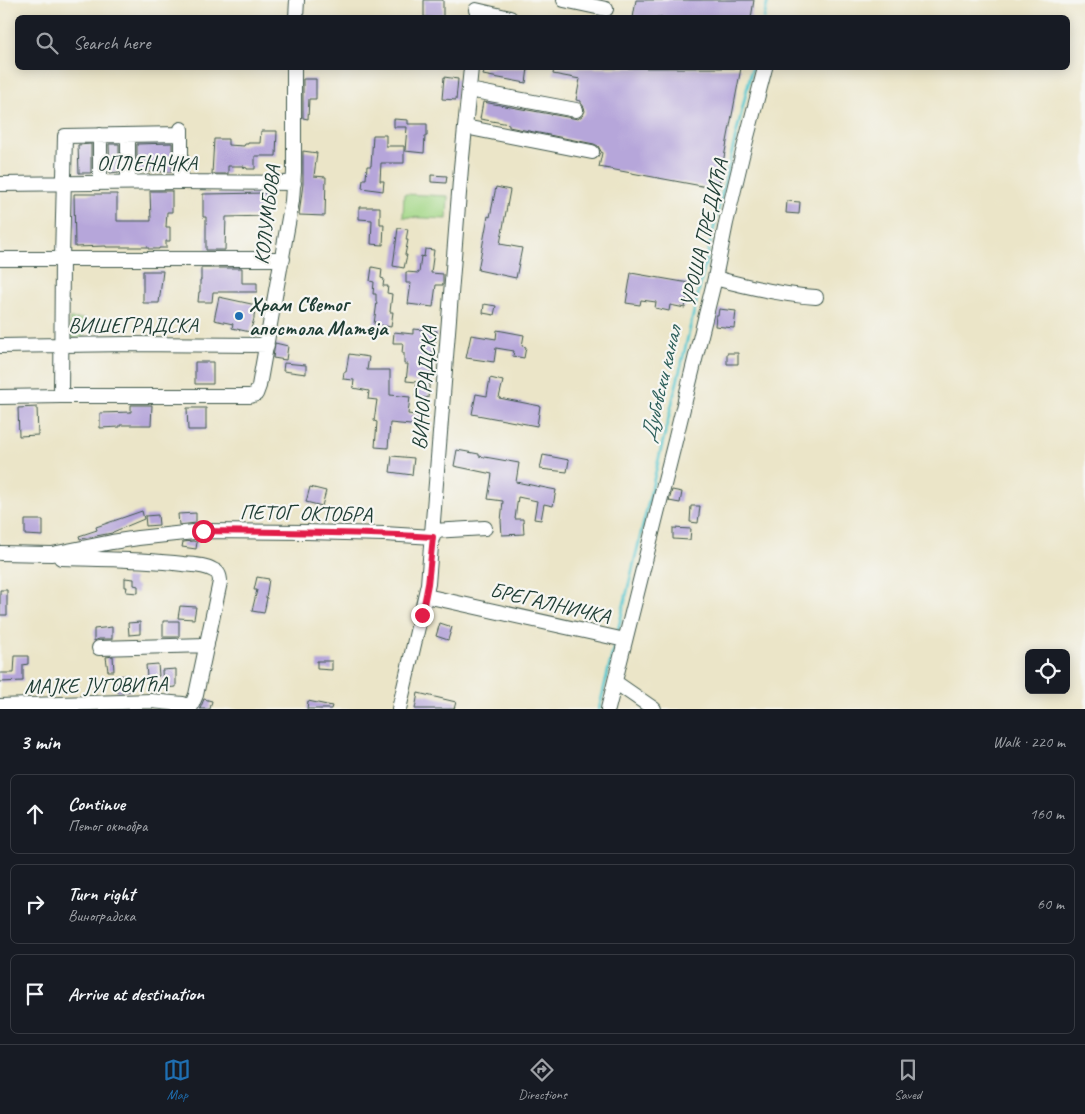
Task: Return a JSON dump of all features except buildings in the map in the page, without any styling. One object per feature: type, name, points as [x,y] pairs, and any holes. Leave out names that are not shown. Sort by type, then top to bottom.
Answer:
[{"type":"street","points":[[296,15],[297,0]]},
{"type":"street","points":[[564,0],[606,9]]},
{"type":"street","points":[[476,9],[499,15]]},
{"type":"street","name":"КОЛУМБОВА","points":[[62,396],[250,396],[256,394],[267,345],[291,209],[294,183],[294,70]]},
{"type":"street","name":"ВИНОГРАДСКА","points":[[399,709],[418,614],[426,596],[428,584],[471,70]]},
{"type":"street","name":"УРОША ПРЕДИЋА","points":[[618,638],[675,441],[715,278],[726,222],[764,70]]},
{"type":"street","points":[[469,90],[576,110]]},
{"type":"street","points":[[465,127],[592,152]]},
{"type":"street","points":[[0,397],[62,396],[62,258],[65,136],[128,135],[181,131],[181,182]]},
{"type":"street","points":[[100,135],[100,182]]},
{"type":"street","points":[[128,135],[128,182]]},
{"type":"street","name":"ОПЛЕНАЧКА","points":[[0,184],[100,182],[294,183]]},
{"type":"street","points":[[0,259],[283,259]]},
{"type":"street","points":[[715,278],[794,296],[816,297]]},
{"type":"street","name":"ВИШЕГРАДСКА","points":[[0,346],[267,345]]},
{"type":"street","name":"ПЕТОГ ОКТОБРА","points":[[0,553],[52,554],[138,538],[203,531],[433,534],[485,528]]},
{"type":"street","points":[[52,554],[60,558],[172,563],[214,570],[220,578],[220,582],[196,695],[190,709]]},
{"type":"street","name":"БРЕГАЛНИЧКА","points":[[426,596],[618,638],[615,682],[608,709]]},
{"type":"street","points":[[98,648],[207,645]]},
{"type":"street","points":[[615,682],[654,709]]},
{"type":"street","name":"МАЈКЕ ЈУГОВИЋА","points":[[0,706],[151,701],[183,704],[190,709]]},
{"type":"green space","points":[[404,194],[448,196],[447,219],[403,217]]},
{"type":"green space","points":[[70,319],[85,319],[84,338],[69,338]]},
{"type":"waterway","name":"Дубовски канал","points":[[765,15],[768,0]]},
{"type":"waterway","name":"Дубовски канал","points":[[617,634],[752,70]]},
{"type":"waterway","name":"Дубовски канал","points":[[599,709],[615,642]]},
{"type":"place","name":"Храм Светог апостола Матеја","points":[[239,316]]},
{"type":"route","points":[[203,531],[384,534],[433,537],[428,584],[422,615]]}]
